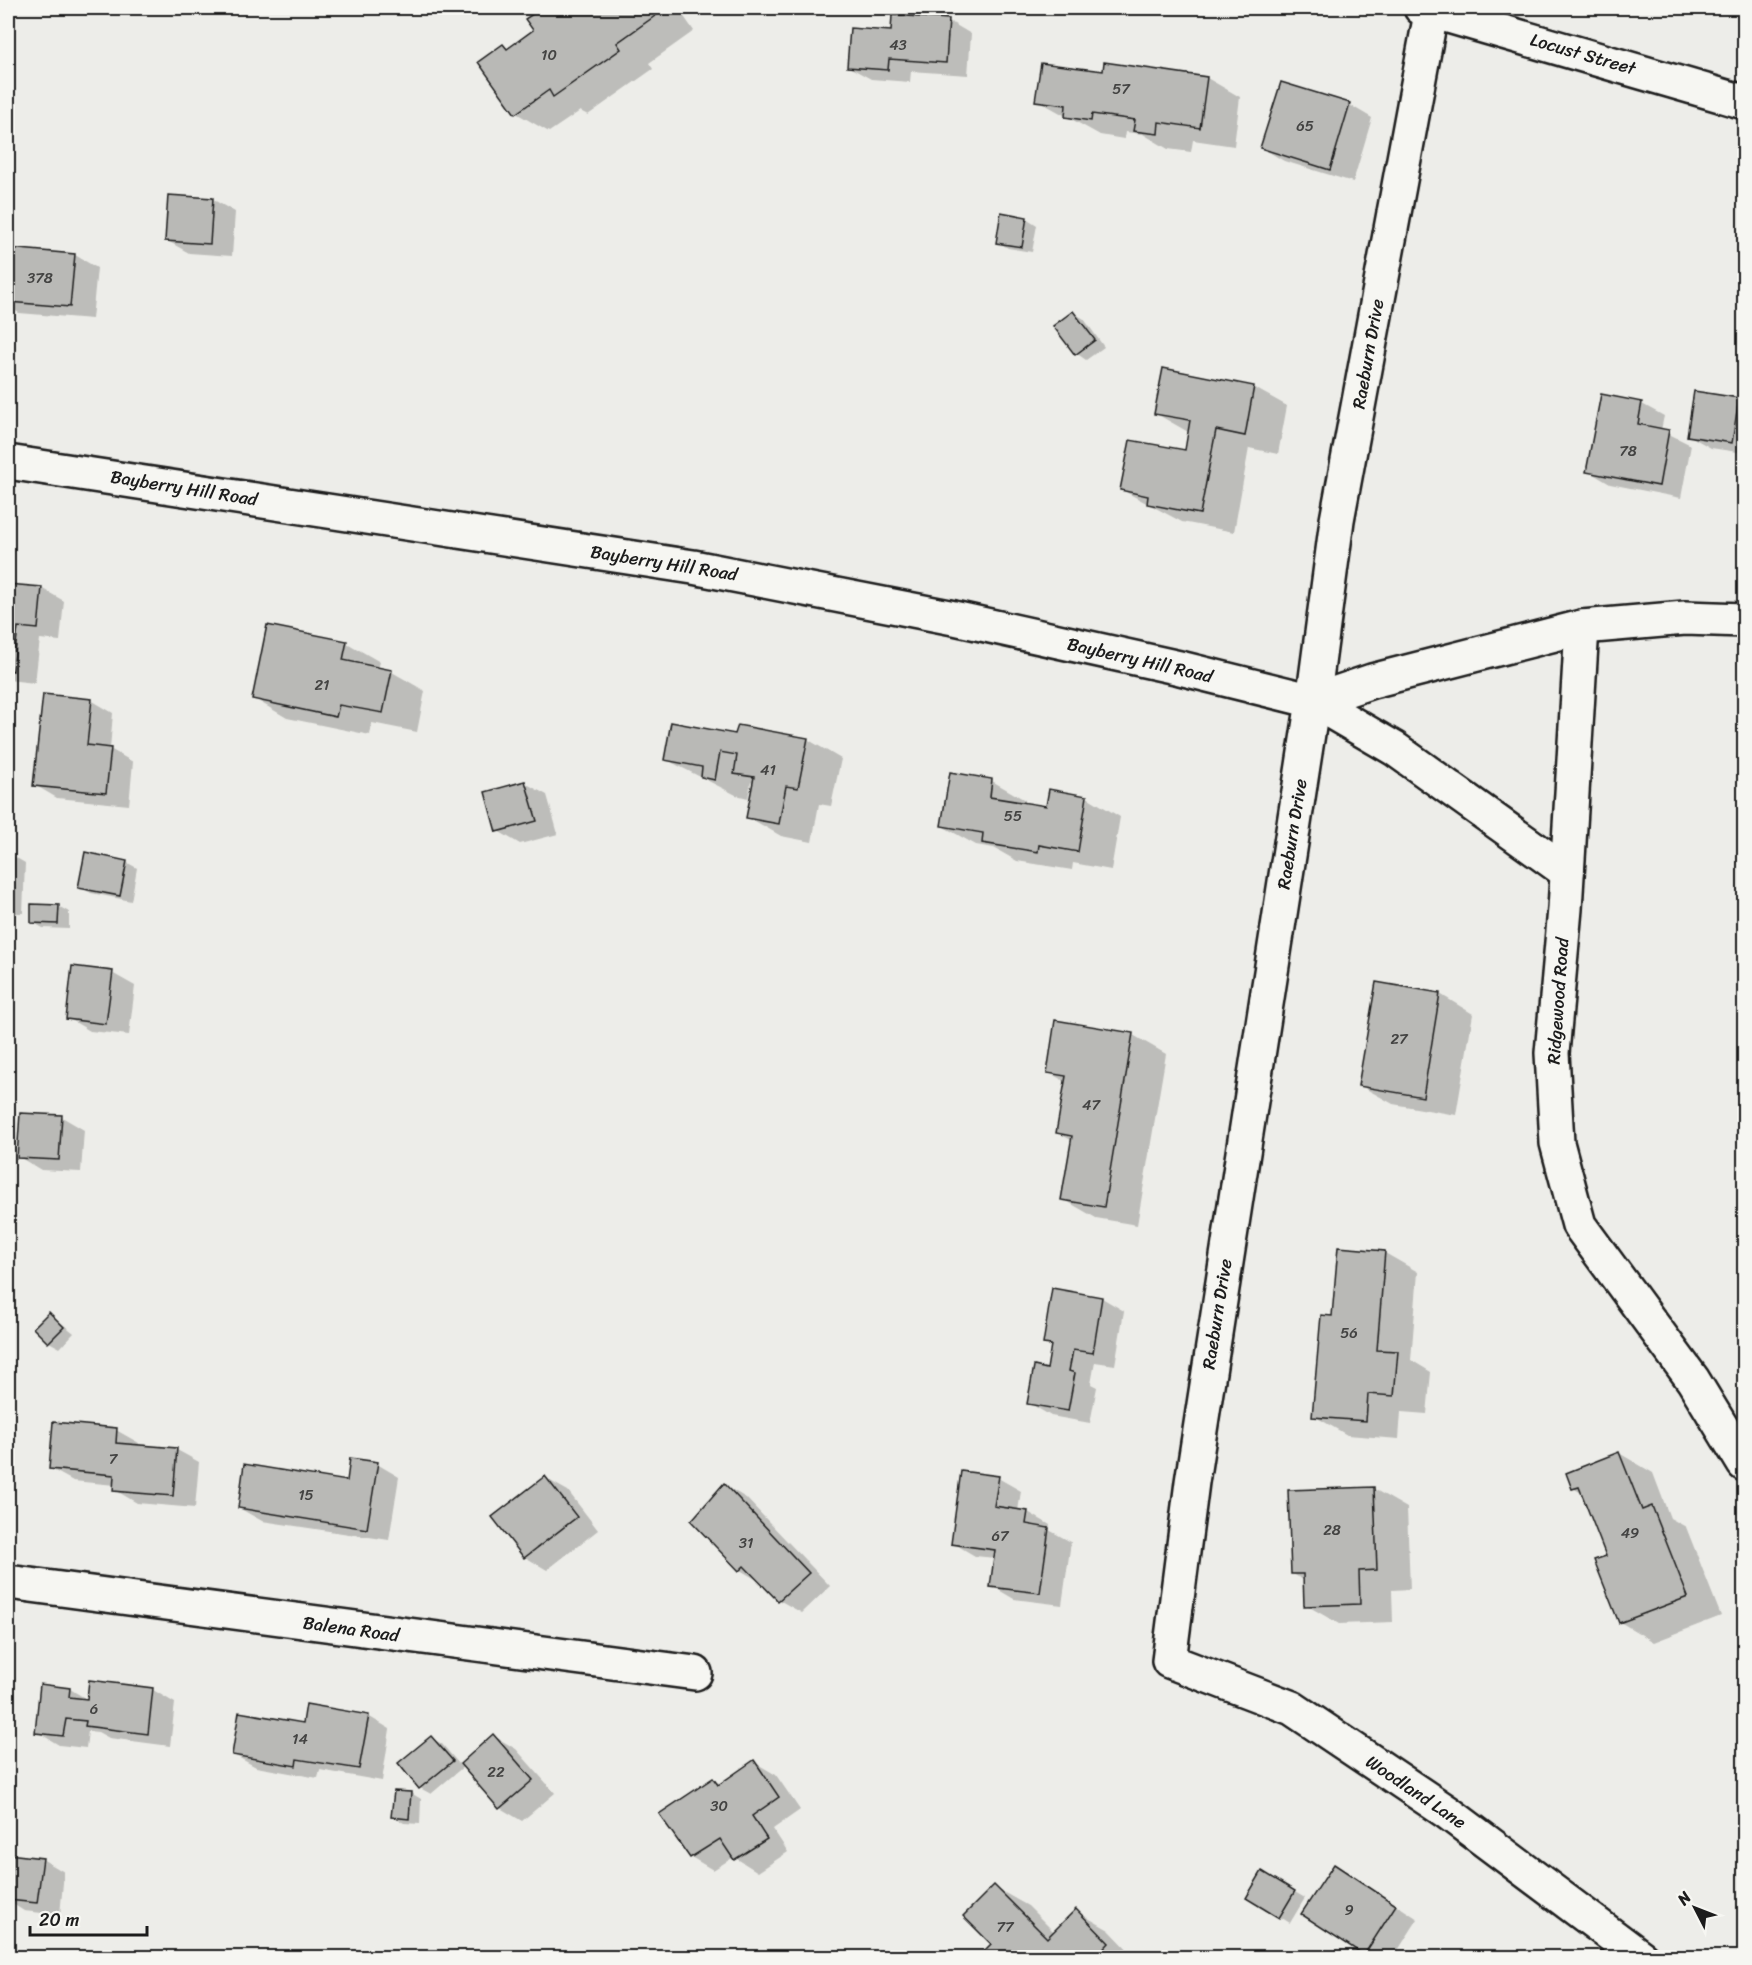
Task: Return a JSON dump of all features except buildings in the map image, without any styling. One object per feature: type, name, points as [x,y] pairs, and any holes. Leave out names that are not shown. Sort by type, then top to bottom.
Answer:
[{"type":"street","name":"Locust Street","points":[[1428,9],[1744,102]]},
{"type":"street","name":"Raeburn Drive","points":[[1169,1660],[1194,1471],[1313,701],[1337,520],[1428,9]]},
{"type":"street","name":"Bayberry Hill Road","points":[[8,462],[693,567],[954,618],[1180,668],[1313,701],[1395,749],[1567,872]]},
{"type":"street","points":[[1313,701],[1372,681],[1582,627],[1685,618],[1744,620]]},
{"type":"street","name":"Ridgewood Road","points":[[1582,627],[1567,872],[1552,1053],[1557,1143],[1579,1225],[1693,1380],[1744,1464]]},
{"type":"street","name":"Balena Road","points":[[8,1582],[695,1673]]},
{"type":"street","name":"Woodland Lane","points":[[1169,1660],[1292,1708],[1447,1812],[1642,1958]]}]
